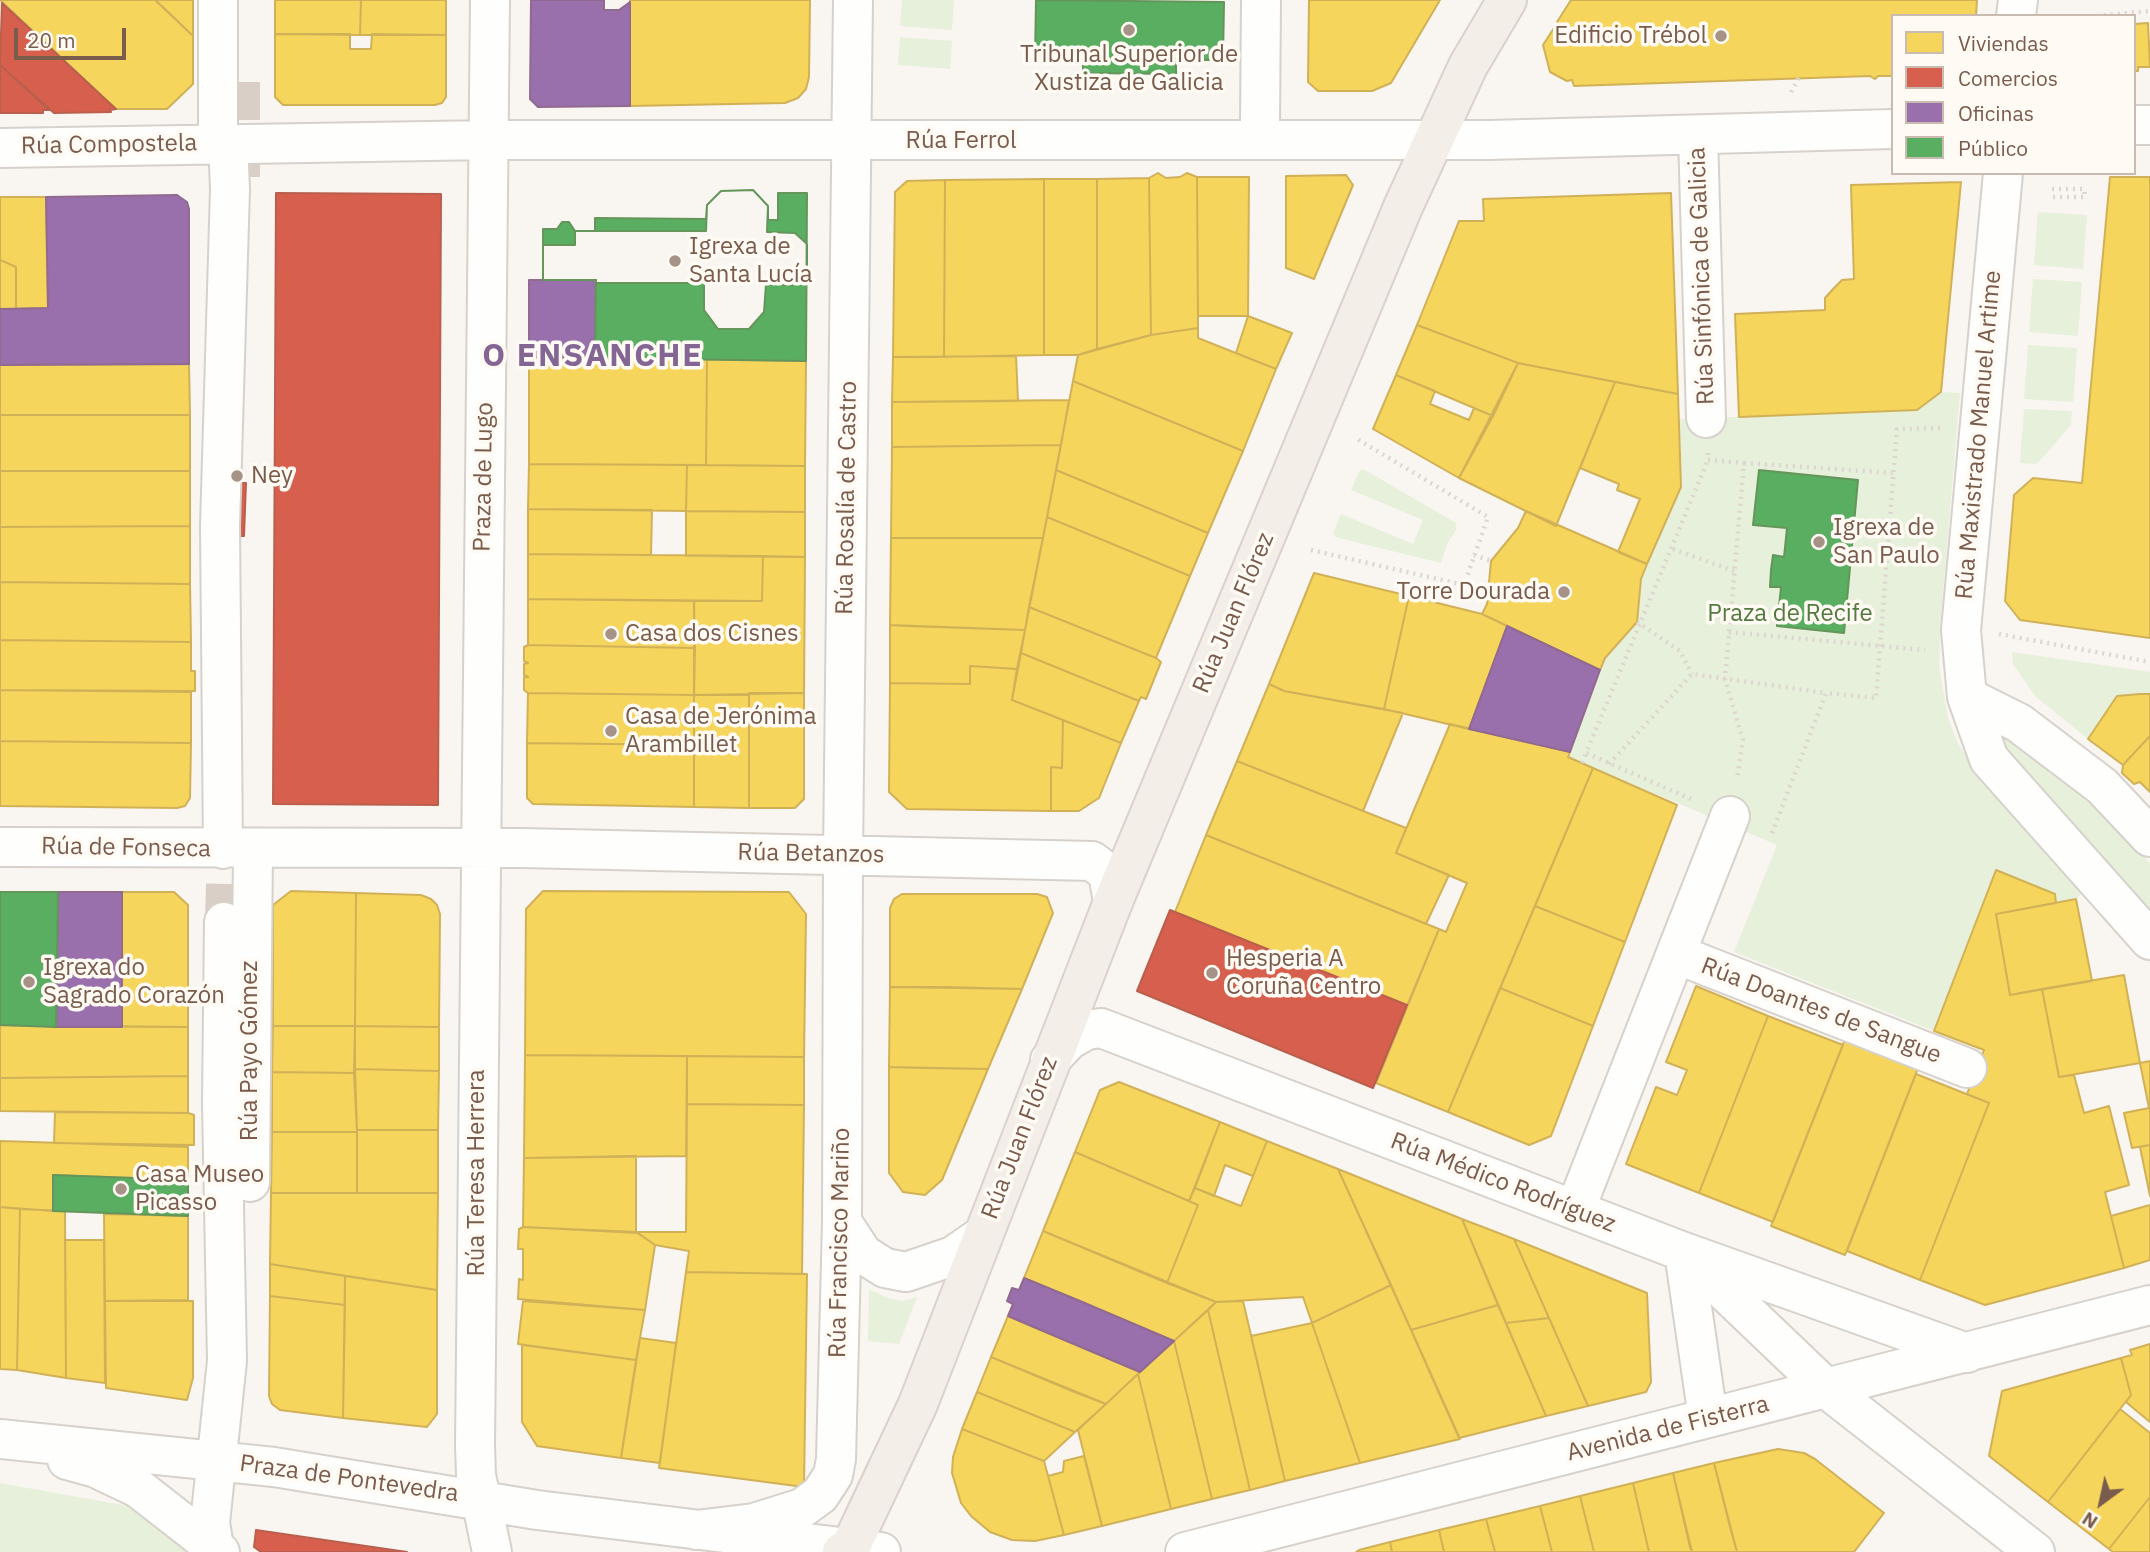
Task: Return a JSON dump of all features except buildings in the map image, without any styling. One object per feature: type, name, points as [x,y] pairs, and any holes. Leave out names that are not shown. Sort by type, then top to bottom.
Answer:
[{"type":"main road","name":"Rúa Juan Flórez","points":[[856,1551],[918,1404],[1113,902],[1432,140],[1468,66],[1507,0]]},
{"type":"street","points":[[218,0],[223,143],[230,189],[220,526],[238,849],[480,847]]},
{"type":"street","points":[[241,0],[241,82]]},
{"type":"street","name":"Praza de Lugo","points":[[480,847],[490,140],[489,0]]},
{"type":"street","name":"Rúa Rosalía de Castro","points":[[843,855],[853,0]]},
{"type":"street","points":[[1261,0],[1260,125],[1266,140]]},
{"type":"street","name":"Rúa Sinfónica de Galicia","points":[[1432,140],[1891,129]]},
{"type":"street","name":"Rúa Sinfónica de Galicia","points":[[1698,135],[1706,418]]},
{"type":"street","points":[[223,143],[490,140]]},
{"type":"street","name":"Rúa Ferrol","points":[[490,140],[1432,140]]},
{"type":"street","name":"Rúa Compostela","points":[[0,148],[223,143]]},
{"type":"street","name":"Rúa Maxistrado Manuel Artime","points":[[2003,175],[1961,629],[1967,697],[1989,759],[2150,940]]},
{"type":"street","points":[[1967,697],[2020,723],[2102,786],[2150,837]]},
{"type":"street","name":"Rúa Doantes de Sangue","points":[[1575,1210],[1730,816]]},
{"type":"street","name":"Rúa de Fonseca","points":[[0,847],[238,849]]},
{"type":"street","name":"Rúa Betanzos","points":[[480,847],[1092,861],[1103,866],[1108,873],[1113,902]]},
{"type":"street","name":"Rúa Teresa Herrera","points":[[480,847],[475,1445],[481,1499]]},
{"type":"street","name":"Rúa Payo Gómez","points":[[218,1453],[247,1361],[238,849]]},
{"type":"street","name":"Rúa Francisco Mariño","points":[[696,1530],[754,1523],[802,1508],[820,1495],[833,1475],[842,1222],[843,855]]},
{"type":"street","name":"Rúa Payo Gómez","points":[[218,1453],[227,1361],[222,1103],[224,922]]},
{"type":"street","name":"Rúa Doantes de Sangue","points":[[1676,954],[1967,1068]]},
{"type":"street","name":"Rúa Médico Rodríguez","points":[[1050,1060],[1069,1040],[1087,1030],[1101,1028],[1684,1252],[1967,1353]]},
{"type":"street","name":"Rúa Juan Flórez","points":[[842,1222],[863,1254],[885,1268],[906,1272],[953,1256],[982,1236]]},
{"type":"street","points":[[1684,1252],[1827,1389],[2035,1552]]},
{"type":"street","points":[[1684,1252],[1708,1418]]},
{"type":"street","name":"Avenida de Fisterra","points":[[1185,1552],[2150,1305]]},
{"type":"street","name":"Praza de Pontevedra","points":[[0,1442],[218,1453],[537,1510],[856,1551]]},
{"type":"street","name":"Praza de Pontevedra","points":[[0,1442],[78,1462],[118,1477],[158,1502],[217,1550]]},
{"type":"street","name":"Praza de Pontevedra","points":[[217,1550],[210,1523],[218,1453]]},
{"type":"street","name":"Praza de Pontevedra","points":[[481,1499],[492,1552]]},
{"type":"path","points":[[2118,14],[2150,11]]},
{"type":"path","points":[[1791,92],[1799,78]]},
{"type":"path","points":[[2052,190],[2084,189],[2085,197],[2053,197]]},
{"type":"path","points":[[1582,763],[1708,460],[1706,418]]},
{"type":"path","points":[[1692,674],[1876,698],[1897,429],[1952,428]]},
{"type":"path","points":[[1311,550],[1464,584],[1488,517],[1357,439]]},
{"type":"path","points":[[1708,460],[1894,473]]},
{"type":"path","points":[[1730,816],[1743,740],[1725,679],[1744,463]]},
{"type":"path","points":[[1673,549],[1735,571]]},
{"type":"path","points":[[1474,555],[1491,561]]},
{"type":"path","points":[[1639,623],[1681,651],[1692,674]]},
{"type":"path","points":[[1730,632],[1929,651]]},
{"type":"path","points":[[1990,633],[2150,662]]},
{"type":"path","points":[[1609,764],[1692,674]]},
{"type":"path","points":[[1772,833],[1826,693]]},
{"type":"path","points":[[1586,753],[1692,799]]},
{"type":"green space","points":[[902,0],[954,0],[952,30],[900,26]]},
{"type":"green space","points":[[900,37],[952,41],[950,69],[898,65]]},
{"type":"green space","points":[[2038,212],[2087,215],[2083,269],[2034,265]]},
{"type":"green space","points":[[2033,279],[2082,282],[2078,336],[2029,332]]},
{"type":"green space","points":[[2028,345],[2077,348],[2073,402],[2024,399]]},
{"type":"green space","name":"Praza de Recife","points":[[1941,392],[1960,393],[1939,666],[1948,718],[1958,744],[1974,767],[2087,888],[2076,899],[2056,903],[2055,894],[1996,870],[1934,1031],[1734,952],[1777,845],[1568,757],[1605,658],[1637,622],[1641,579],[1681,487],[1679,419],[1917,410]]},
{"type":"green space","points":[[2024,409],[2072,411],[2071,425],[2037,464],[2020,463]]},
{"type":"green space","points":[[1360,470],[1365,470],[1456,523],[1456,530],[1447,544],[1441,563],[1335,537],[1333,534],[1341,514],[1413,544],[1423,520],[1351,490]]},
{"type":"green space","points":[[2012,652],[2150,672],[2150,694],[2117,696],[2088,739],[2035,696],[2013,664]]},
{"type":"green space","points":[[1997,727],[2126,830],[2150,864],[2150,914],[2009,757]]},
{"type":"green space","points":[[869,1290],[903,1301],[917,1297],[899,1344],[868,1341]]},
{"type":"green space","points":[[0,1483],[139,1508],[192,1552],[0,1552]]},
{"type":"tunnel","points":[[241,82],[241,178]]},
{"type":"tunnel","points":[[224,922],[227,816]]},
{"type":"place","name":"Tribunal Superior de Xustiza de Galicia","points":[[1129,30]]},
{"type":"place","name":"Edificio Trébol","points":[[1721,36]]},
{"type":"place","name":"Igrexa de Santa Lucía","points":[[675,261]]},
{"type":"place","name":"Ney","points":[[237,476]]},
{"type":"place","name":"Igrexa de San Paulo","points":[[1819,542]]},
{"type":"place","name":"Torre Dourada","points":[[1564,592]]},
{"type":"place","name":"Casa dos Cisnes","points":[[611,634]]},
{"type":"place","name":"Casa de Jerónima Arambillet","points":[[611,731]]},
{"type":"place","name":"Hesperia A Coruña Centro","points":[[1212,973]]},
{"type":"place","name":"Igrexa do Sagrado Corazón","points":[[29,982]]},
{"type":"place","name":"Casa Museo Picasso","points":[[121,1189]]},
{"type":"district","name":"O ENSANCHE","points":[[593,357]]}]
